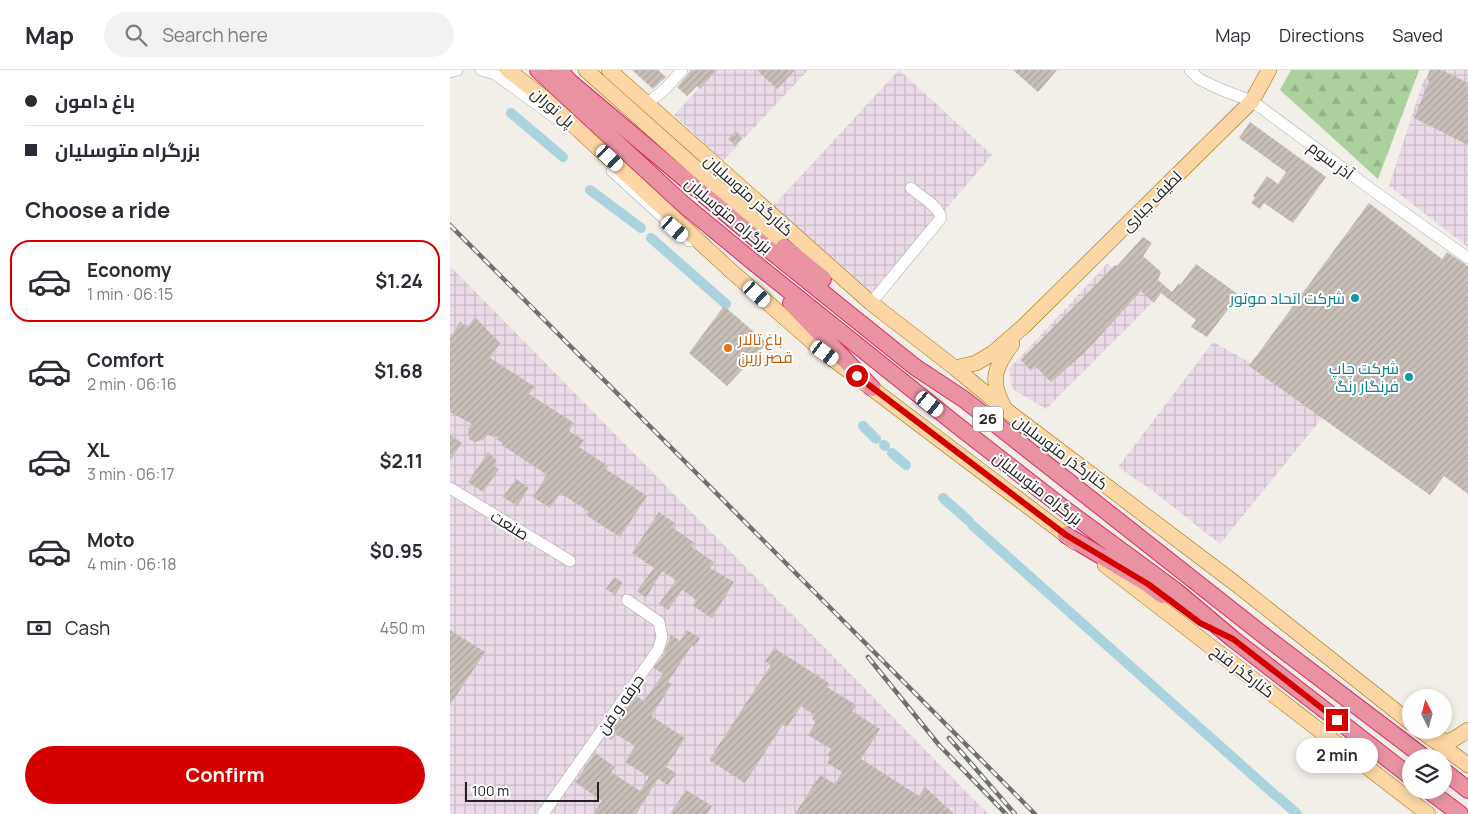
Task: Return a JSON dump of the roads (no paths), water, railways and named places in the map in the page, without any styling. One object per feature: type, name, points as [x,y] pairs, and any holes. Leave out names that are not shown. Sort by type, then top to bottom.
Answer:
[{"type":"highway","name":"بزرگراه متوسلیان","points":[[538,70],[683,204],[752,262],[958,426],[1176,592],[1233,639],[1402,770]]},
{"type":"highway","name":"بزرگراه متوسلیان","points":[[560,70],[570,82],[767,248],[915,367],[965,400],[1259,632],[1414,749]]},
{"type":"highway","points":[[784,247],[945,378],[965,400]]},
{"type":"highway","points":[[752,262],[872,388]]},
{"type":"highway","points":[[1066,535],[1148,584],[1200,623],[1233,639]]},
{"type":"highway","points":[[1452,777],[1468,790]]},
{"type":"highway","points":[[1440,799],[1460,814]]},
{"type":"main road","name":"پل توران","points":[[508,70],[544,98],[597,145]]},
{"type":"main road","points":[[586,70],[784,247]]},
{"type":"main road","name":"کنارگذر متوسلیان","points":[[609,70],[871,303],[1006,410],[1236,584],[1402,716]]},
{"type":"main road","name":"لطیف جباری","points":[[1024,326],[1252,101],[1269,70]]},
{"type":"main road","name":"کنارگذر فتح","points":[[597,145],[730,270],[825,353],[1066,535],[1402,794]]},
{"type":"main road","points":[[955,368],[976,363],[993,353],[1024,326]]},
{"type":"main road","points":[[1006,410],[997,393],[995,382],[997,370],[1002,357],[1024,326]]},
{"type":"main road","points":[[1440,739],[1446,742],[1468,730]]},
{"type":"main road","points":[[1462,761],[1459,744],[1468,737]]},
{"type":"main road","points":[[1432,739],[1462,761]]},
{"type":"main road","name":"کنارگذر فتح","points":[[1408,799],[1428,814]]},
{"type":"main road","points":[[1408,799],[1423,814]]},
{"type":"street","points":[[450,71],[456,70]]},
{"type":"street","points":[[481,70],[495,74],[555,116],[660,216],[690,242],[730,270]]},
{"type":"street","points":[[647,104],[666,88],[682,70]]},
{"type":"street","name":"آذر سوم","points":[[1190,70],[1199,79],[1252,101],[1468,258]]},
{"type":"street","points":[[871,303],[941,218],[941,214],[936,208],[911,188]]},
{"type":"street","name":"صنعت","points":[[450,488],[570,561]]},
{"type":"street","name":"حرفه و فن","points":[[543,814],[658,650],[662,637],[659,622],[627,600]]},
{"type":"waterway","points":[[511,113],[563,157]]},
{"type":"waterway","points":[[590,190],[641,228]]},
{"type":"waterway","points":[[651,238],[726,304]]},
{"type":"waterway","points":[[863,426],[876,439]]},
{"type":"waterway","points":[[892,453],[906,465]]},
{"type":"waterway","points":[[943,498],[969,521]]},
{"type":"waterway","points":[[972,525],[1275,795]]},
{"type":"waterway","points":[[1278,797],[1297,814]]},
{"type":"railway","points":[[450,225],[1035,814]]},
{"type":"railway","points":[[868,657],[939,745],[1006,814]]},
{"type":"railway","points":[[949,738],[1015,814]]},
{"type":"place","name":"شرکت اتحاد موتور","points":[[1355,298]]},
{"type":"place","name":"باغ تالار قصر زرین","points":[[728,348]]},
{"type":"place","name":"شرکت چاپ فرنگار رنگ","points":[[1409,377]]}]
